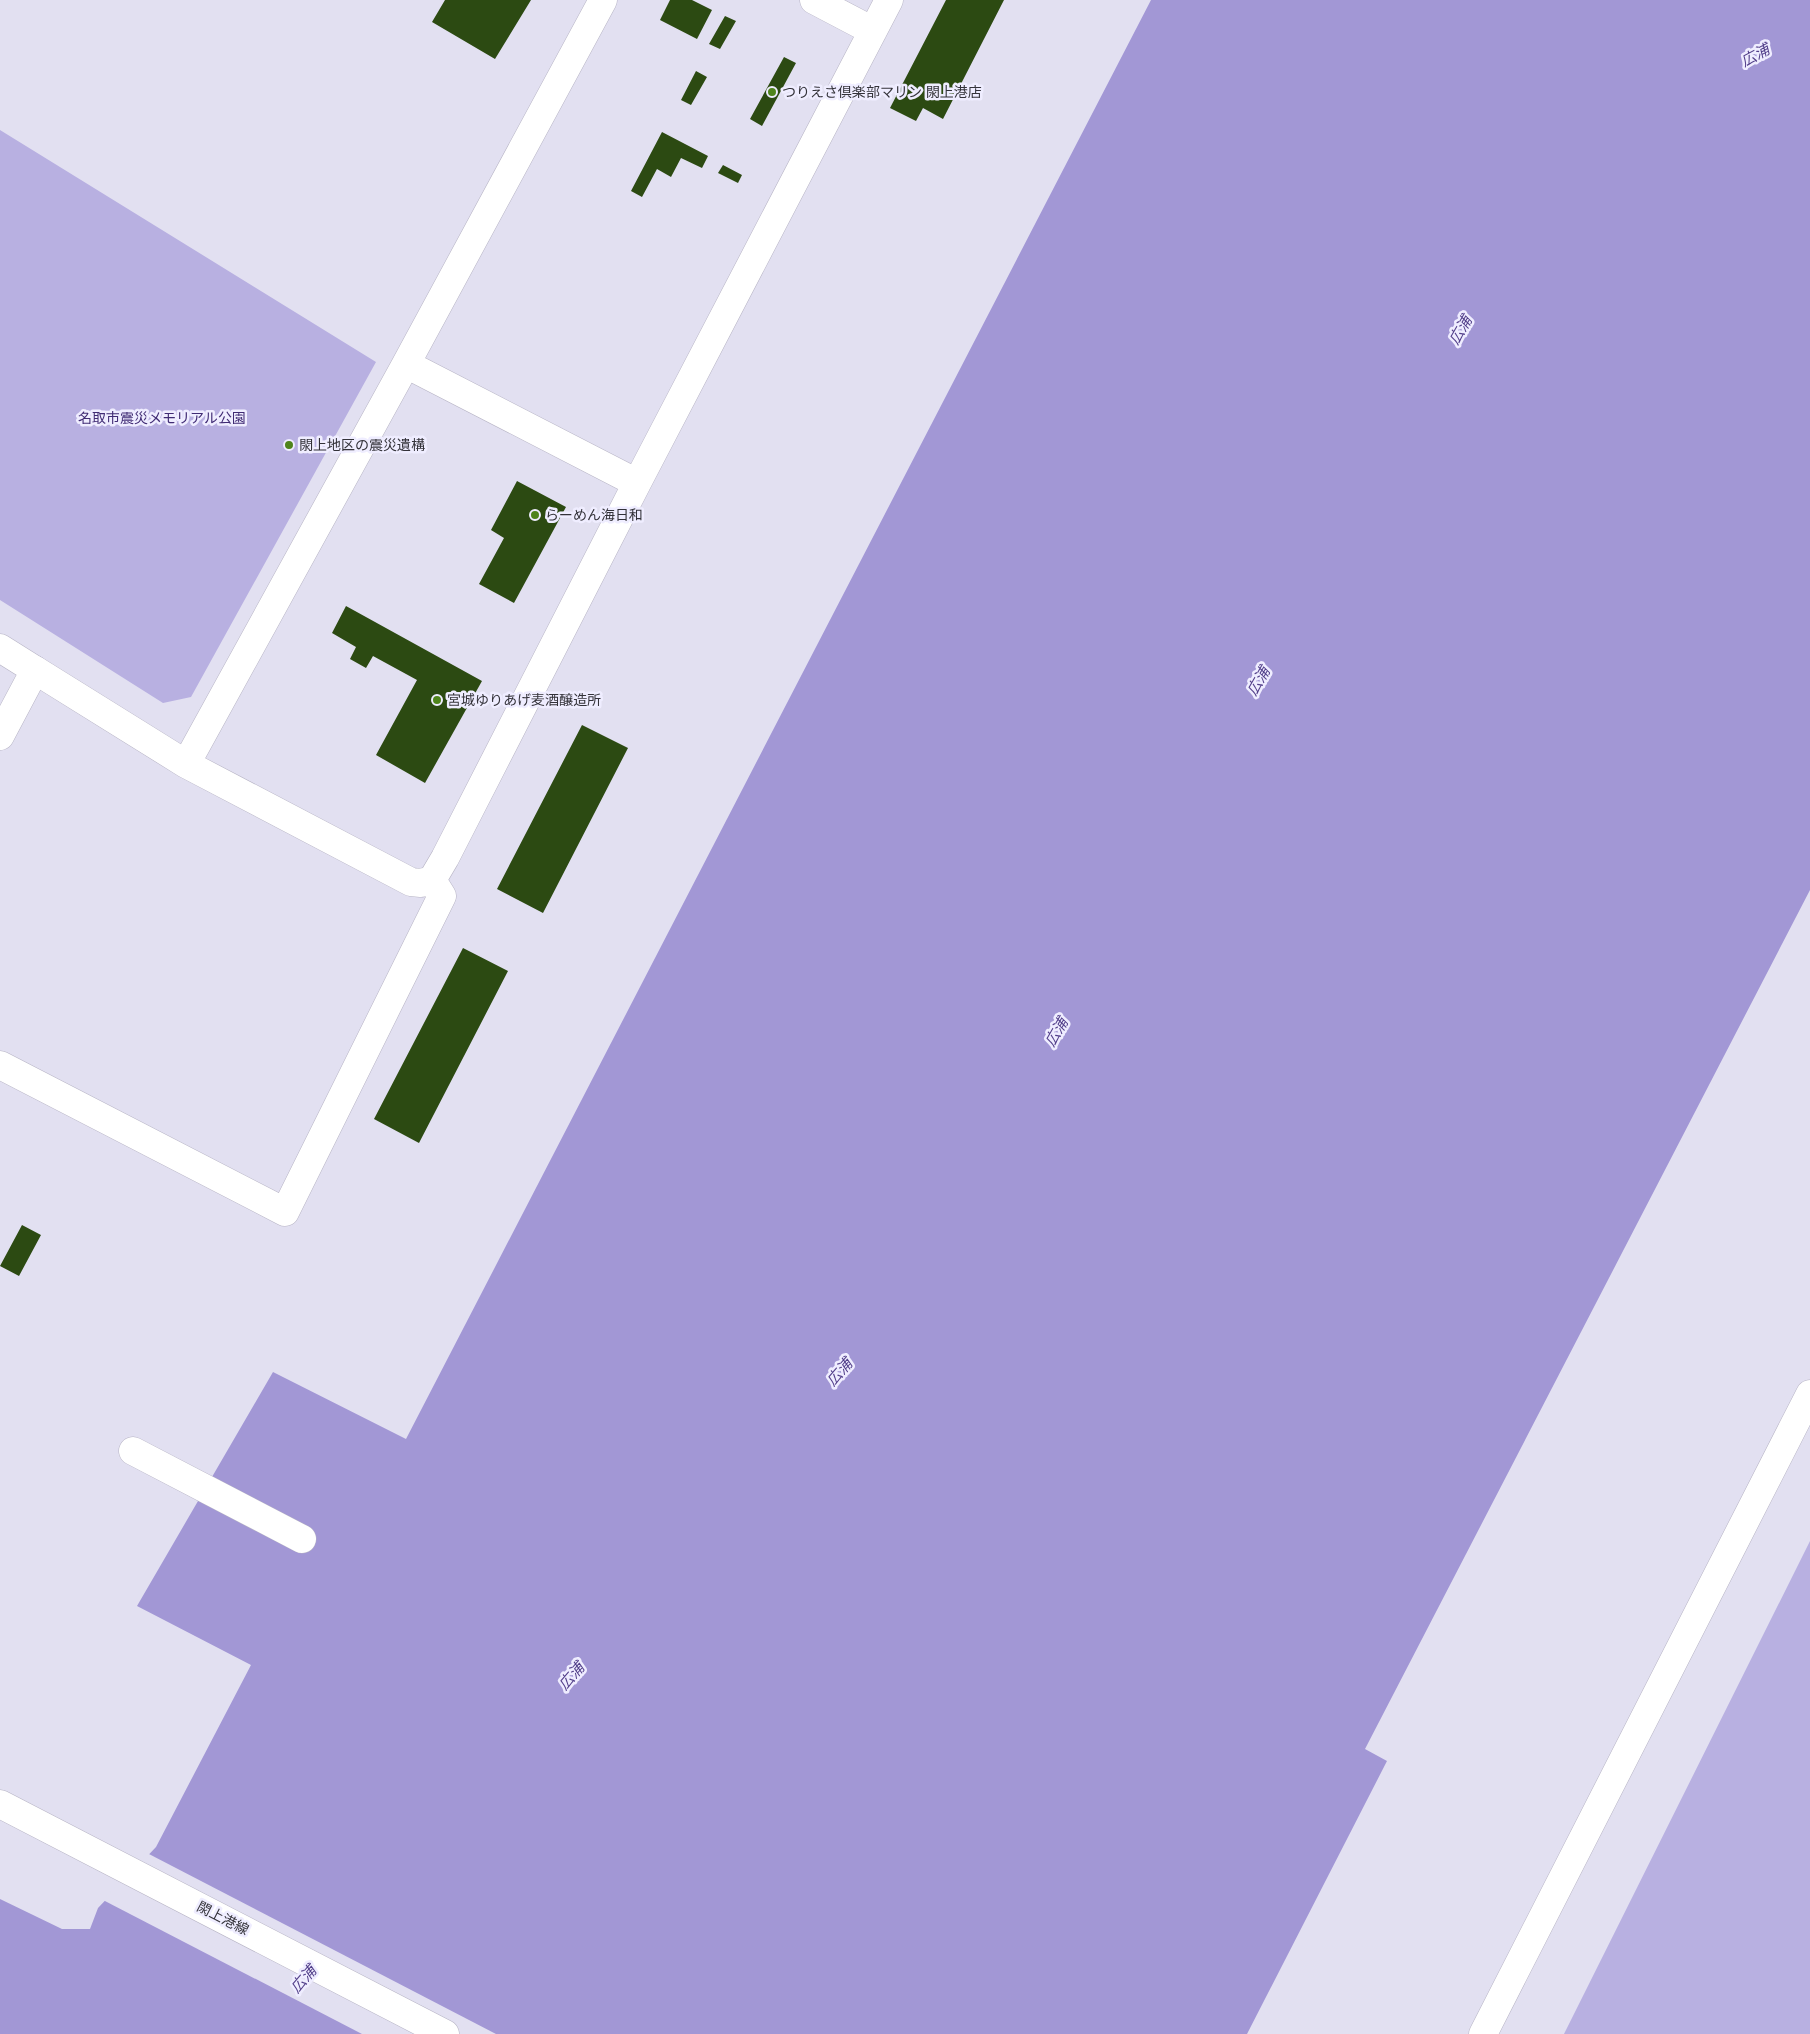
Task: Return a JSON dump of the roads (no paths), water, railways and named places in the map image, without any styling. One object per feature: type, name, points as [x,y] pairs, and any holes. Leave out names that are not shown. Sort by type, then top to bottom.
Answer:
[{"type":"street","points":[[186,764],[603,0]]},
{"type":"street","points":[[814,0],[873,31]]},
{"type":"street","points":[[0,648],[186,764],[411,882],[421,883],[432,880],[890,0]]},
{"type":"street","points":[[406,364],[637,484]]},
{"type":"street","points":[[0,736],[35,670]]},
{"type":"street","points":[[0,1065],[285,1212],[442,896],[432,880]]},
{"type":"street","points":[[1483,2034],[1810,1394]]},
{"type":"street","points":[[133,1451],[302,1539]]},
{"type":"street","name":"閖上港線","points":[[0,1804],[445,2034]]},
{"type":"water","name":"広浦","points":[[1151,0],[1810,0],[1810,890],[1365,1749],[1387,1761],[1247,2034],[0,2034],[0,1899],[62,1929],[90,1929],[98,1908],[156,1847],[251,1665],[137,1606],[273,1372],[406,1439]]},
{"type":"place","name":"つりえさ倶楽部マリン 閖上港店","points":[[772,92]]},
{"type":"place","name":"閖上地区の震災遺構","points":[[289,445]]},
{"type":"place","name":"らーめん海日和","points":[[535,515]]},
{"type":"place","name":"宮城ゆりあげ麦酒醸造所","points":[[437,700]]},
{"type":"park label","name":"名取市震災メモリアル公園","points":[[162,418]]}]
